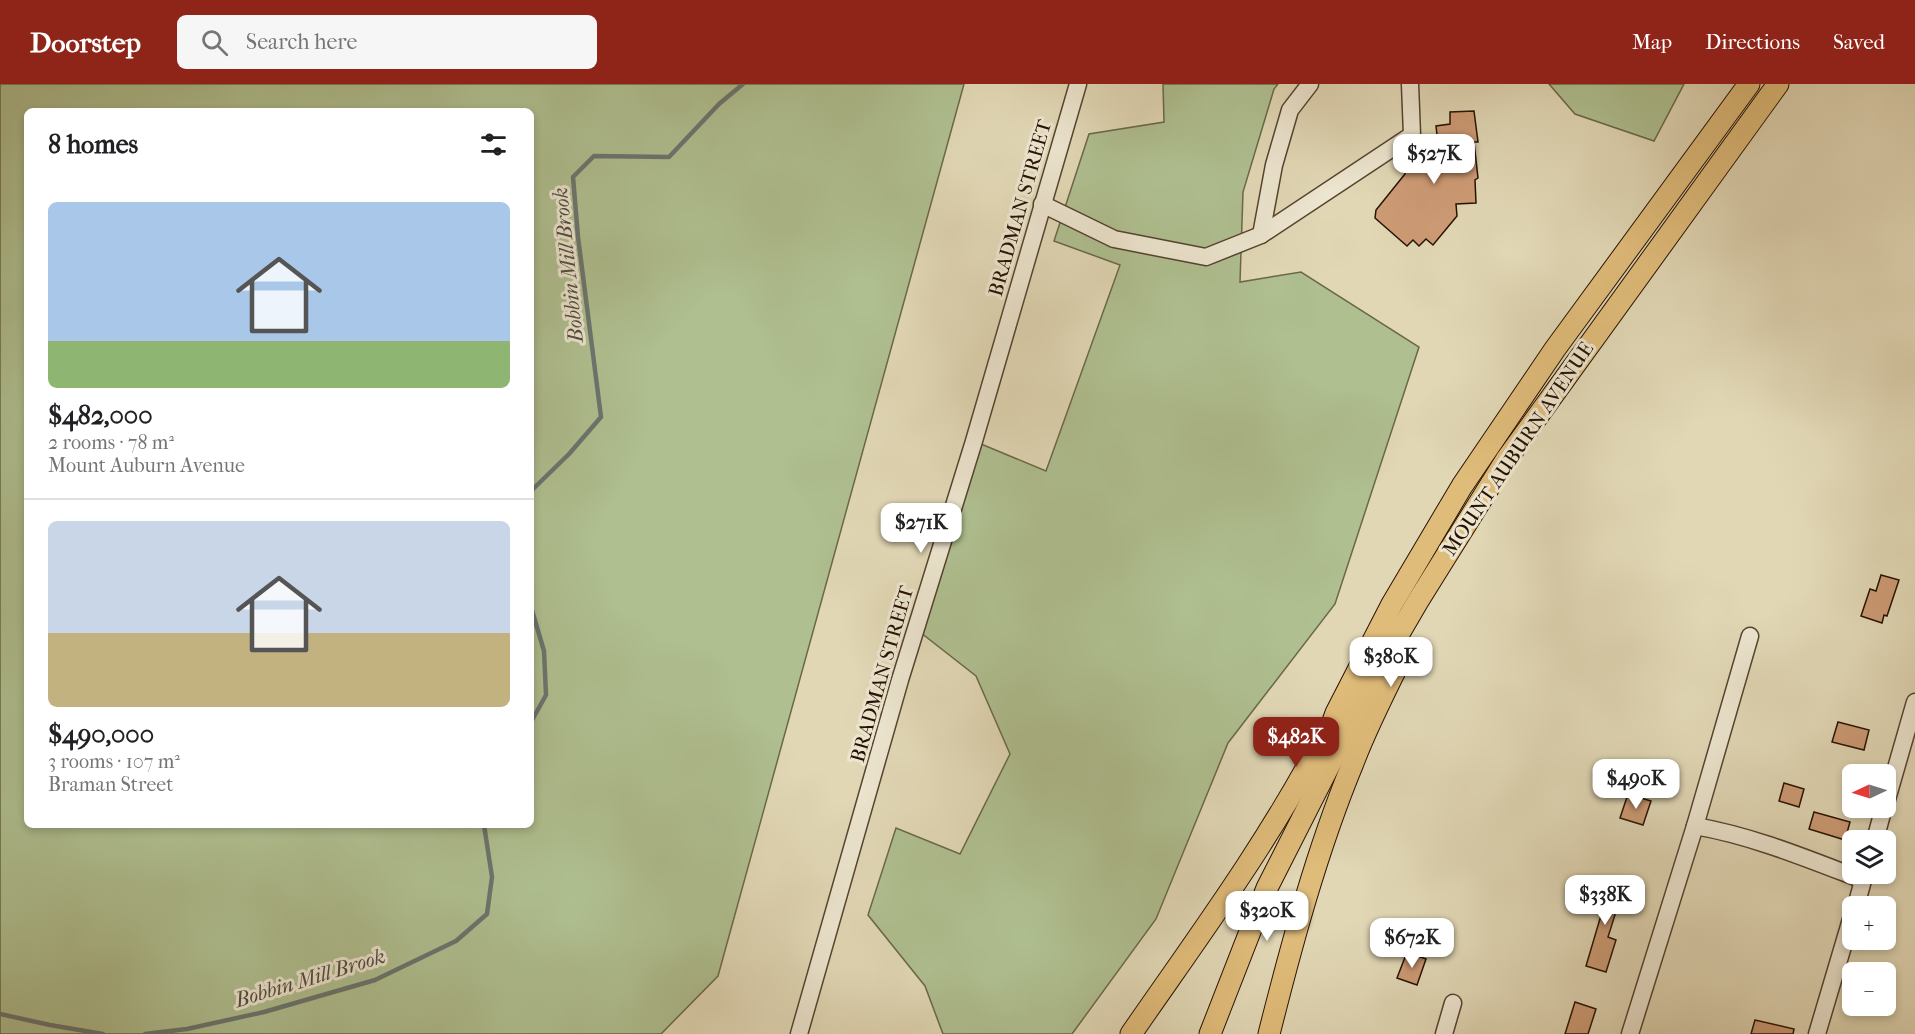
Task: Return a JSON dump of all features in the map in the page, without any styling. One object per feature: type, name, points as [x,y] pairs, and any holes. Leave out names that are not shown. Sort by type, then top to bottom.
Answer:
[{"type":"main road","name":"MOUNT AUBURN AVENUE","points":[[1292,837],[1336,713],[1392,604],[1462,486],[1555,349],[1749,84]]},
{"type":"main road","name":"MOUNT AUBURN AVENUE","points":[[1210,1034],[1267,888],[1383,661],[1506,460],[1778,84]]},
{"type":"main road","points":[[1269,1034],[1317,862],[1353,763],[1385,690],[1465,525]]},
{"type":"main road","points":[[1131,1034],[1225,898],[1306,769],[1336,713]]},
{"type":"street","name":"BRADMAN STREET","points":[[799,1034],[900,680],[974,441],[1078,84]]},
{"type":"street","points":[[1260,235],[1274,165],[1290,110],[1310,84]]},
{"type":"street","points":[[1042,204],[1114,239],[1206,257],[1260,235],[1412,135],[1410,84]]},
{"type":"street","points":[[1629,1034],[1695,826],[1750,636]]},
{"type":"street","points":[[1896,768],[1915,702]]},
{"type":"street","points":[[1695,826],[1725,831],[1842,869]]},
{"type":"street","points":[[1817,1034],[1842,950]]},
{"type":"street","points":[[1444,1034],[1453,1003]]},
{"type":"green space","points":[[0,84],[964,84],[718,976],[661,1034],[0,1034]]},
{"type":"green space","points":[[1163,84],[1278,84],[1274,89],[1243,192],[1240,282],[1301,272],[1419,347],[1335,604],[1228,743],[1156,919],[1072,1034],[943,1034],[925,986],[868,915],[896,828],[960,854],[1010,754],[976,676],[916,629],[974,441],[1046,471],[1120,265],[1054,241],[1089,134],[1164,122]]},
{"type":"green space","points":[[1549,84],[1684,84],[1654,141],[1575,114]]},
{"type":"building","points":[[1474,111],[1478,142],[1474,142],[1478,178],[1475,180],[1476,203],[1456,204],[1457,216],[1433,245],[1426,239],[1419,246],[1413,240],[1407,246],[1375,218],[1376,210],[1405,174],[1405,161],[1434,158],[1433,143],[1438,144],[1436,126],[1450,124],[1450,112]]},
{"type":"building","points":[[1881,575],[1899,580],[1887,616],[1884,615],[1882,623],[1861,616],[1870,589],[1876,591]]},
{"type":"building","points":[[1838,722],[1869,730],[1864,750],[1832,742]]},
{"type":"building","points":[[1784,783],[1804,789],[1799,807],[1779,801]]},
{"type":"building","points":[[1628,794],[1651,801],[1643,825],[1620,818]]},
{"type":"building","points":[[1814,812],[1850,822],[1848,830],[1842,830],[1842,839],[1809,829]]},
{"type":"building","points":[[1604,879],[1624,886],[1608,937],[1616,940],[1606,972],[1586,966],[1602,912],[1595,910]]},
{"type":"building","points":[[1407,952],[1426,959],[1417,985],[1397,978]]},
{"type":"building","points":[[1575,1002],[1596,1009],[1588,1034],[1565,1034]]},
{"type":"building","points":[[1755,1020],[1794,1029],[1793,1034],[1751,1034]]},
{"type":"waterway","name":"Bobbin Mill Brook","points":[[534,488],[569,454],[601,417],[578,237],[573,177],[594,156],[669,157],[719,104],[743,84]]},
{"type":"waterway","name":"Bobbin Mill Brook","points":[[534,617],[544,651],[546,695],[534,717]]},
{"type":"waterway","name":"Bobbin Mill Brook","points":[[145,1034],[187,1029],[264,1012],[375,980],[456,941],[487,914],[492,877],[484,828]]},
{"type":"waterway","name":"Bobbin Mill Brook","points":[[0,1014],[103,1034]]}]
